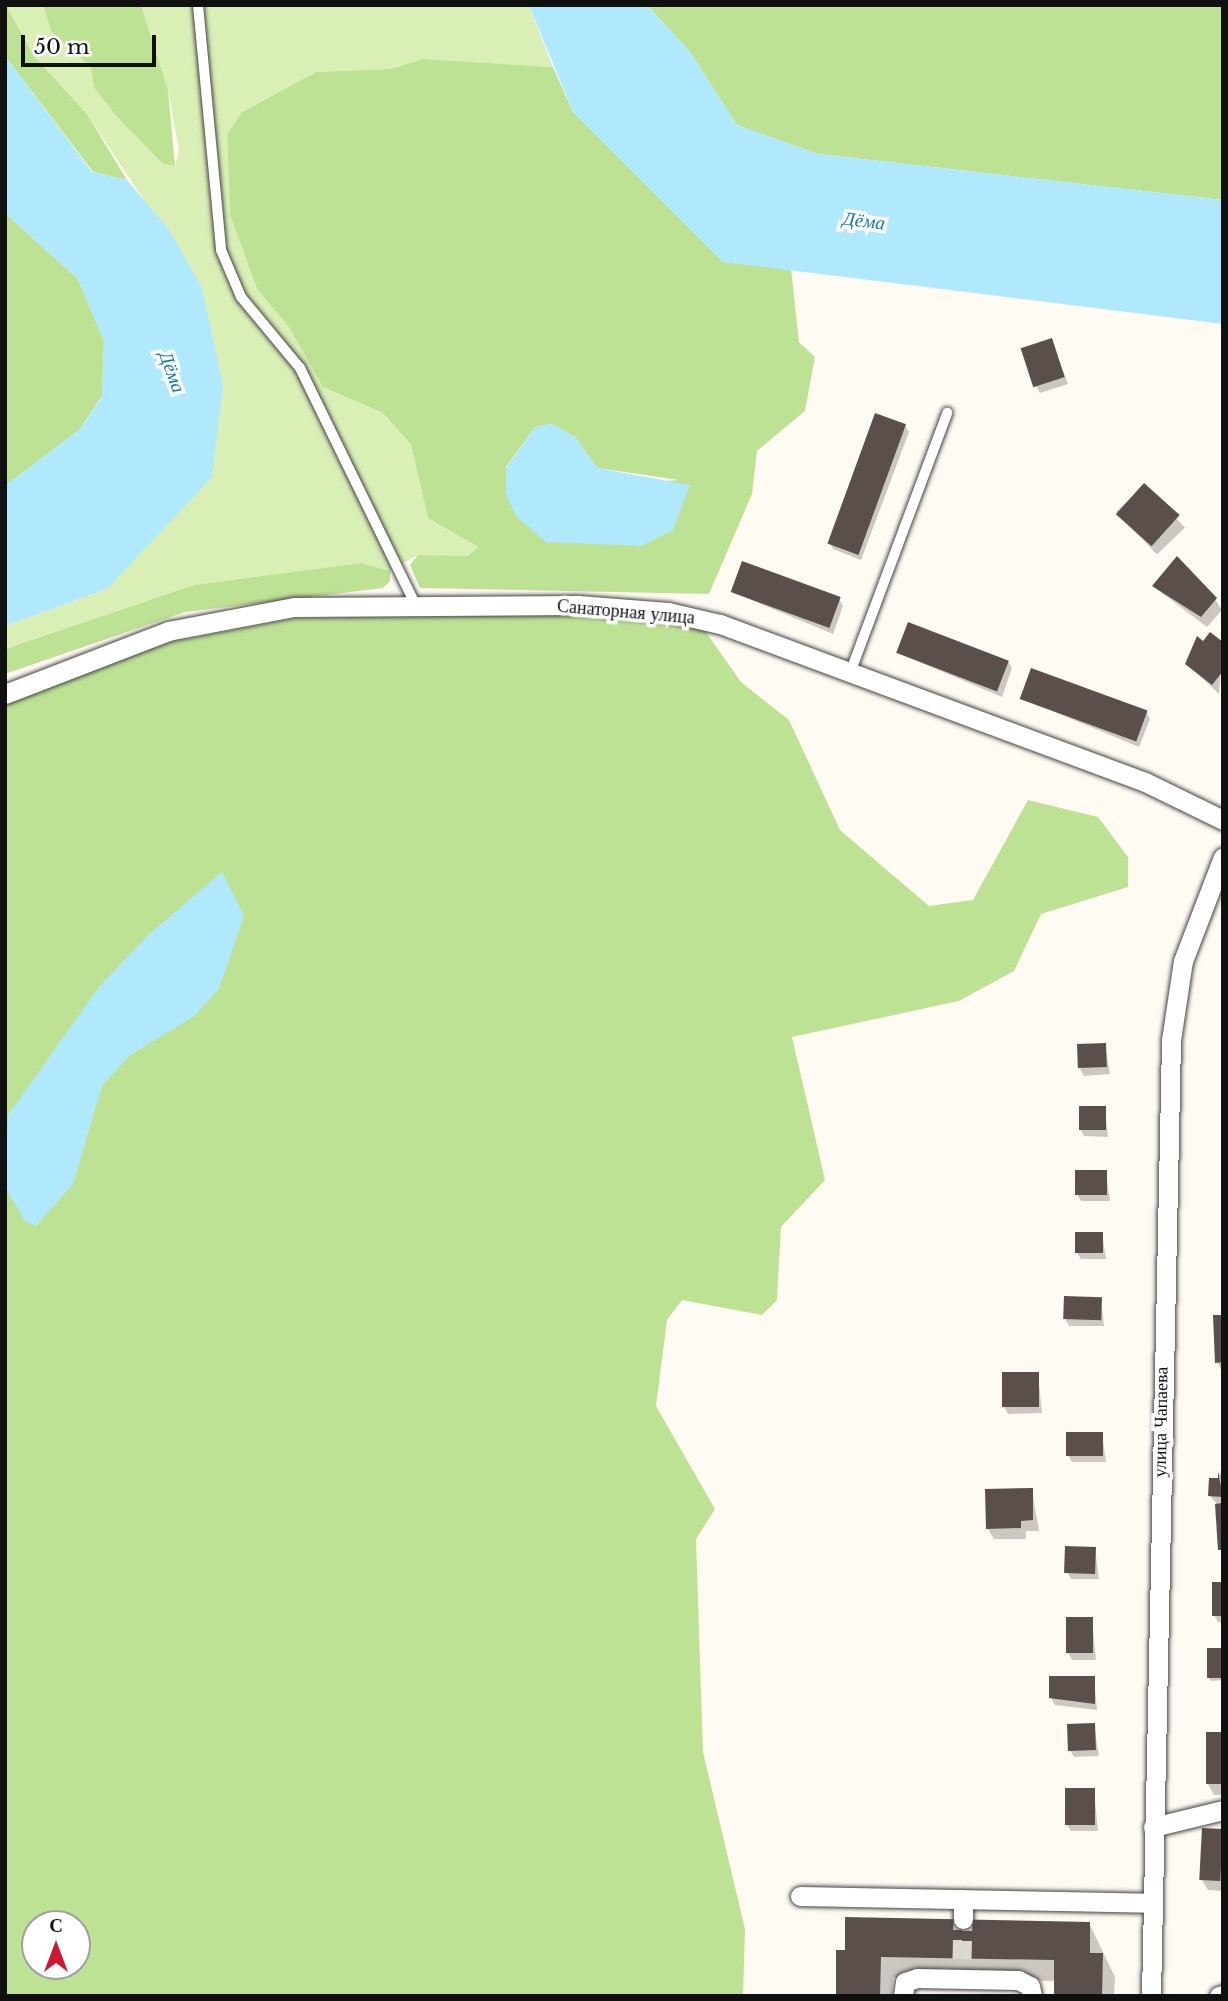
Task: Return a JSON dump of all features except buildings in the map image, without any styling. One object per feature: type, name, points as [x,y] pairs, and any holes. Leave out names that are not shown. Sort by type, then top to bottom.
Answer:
[{"type":"street","name":"Санаторная улица","points":[[5,694],[168,631],[294,607],[578,605],[684,614],[1145,782],[1223,820]]},
{"type":"street","name":"улица Чапаева","points":[[1151,1996],[1150,1903],[1171,1040],[1182,961],[1214,889],[1223,857]]},
{"type":"street","points":[[1153,1826],[1223,1810]]},
{"type":"street","points":[[800,1896],[963,1909],[1150,1903]]},
{"type":"street","points":[[903,1996],[909,1978],[962,1968],[1026,1981],[1032,1996]]},
{"type":"lane","points":[[198,5],[221,250],[241,297],[300,368],[416,606]]},
{"type":"lane","points":[[850,673],[947,413]]},
{"type":"green space","points":[[6,5],[43,5],[51,31],[92,67],[94,88],[118,118],[163,164],[175,166],[179,150],[168,90],[141,5],[529,5],[553,67],[423,59],[390,69],[316,72],[242,112],[227,134],[230,215],[257,289],[288,326],[323,387],[383,413],[411,445],[428,518],[478,547],[468,556],[418,555],[390,571],[361,563],[194,585],[5,649],[5,626],[107,589],[202,288],[87,114],[34,56]]},
{"type":"green space","points":[[6,5],[34,56],[87,114],[127,180],[93,172],[5,56]]},
{"type":"green space","points":[[43,5],[141,5],[168,90],[175,166],[163,164],[118,118],[94,88],[91,67],[51,31]]},
{"type":"green space","points":[[647,5],[1223,5],[1223,200],[818,154],[737,125],[690,52]]},
{"type":"green space","points":[[423,59],[553,67],[573,112],[723,262],[791,269],[799,342],[815,357],[805,411],[757,451],[752,494],[709,594],[420,588],[410,565],[418,555],[468,556],[478,547],[428,518],[411,445],[383,413],[323,387],[288,326],[257,289],[230,215],[227,134],[242,112],[316,72],[390,69]],"holes":[[[552,424],[575,437],[597,468],[679,480],[506,494],[506,467],[535,427]]]},
{"type":"green space","points":[[5,213],[78,279],[104,341],[102,396],[80,429],[5,486]]},
{"type":"green space","points":[[361,563],[390,571],[390,581],[383,588],[185,612],[5,674],[5,649],[194,585]]},
{"type":"green space","points":[[575,615],[698,621],[741,682],[789,720],[840,830],[929,906],[973,900],[1028,800],[1098,817],[1128,857],[1128,887],[1041,914],[1014,971],[959,1001],[792,1037],[825,1180],[781,1227],[777,1300],[762,1315],[682,1300],[667,1320],[656,1406],[715,1509],[696,1539],[703,1752],[745,1929],[743,1996],[5,1996],[5,705],[170,642],[297,618]]},
{"type":"water","name":"Дёма","points":[[529,5],[647,5],[690,52],[737,125],[818,154],[1223,200],[1223,324],[723,262],[573,112]]},
{"type":"water","name":"Дёма","points":[[5,56],[92,172],[127,180],[170,231],[202,288],[223,385],[212,477],[107,589],[5,626],[5,486],[80,429],[102,397],[104,341],[78,279],[5,213]]},
{"type":"water","points":[[552,424],[575,437],[597,468],[690,485],[673,530],[641,546],[546,542],[516,516],[506,494],[506,468],[535,427]]},
{"type":"water","points":[[222,872],[244,916],[219,989],[194,1016],[129,1056],[102,1086],[73,1184],[36,1226],[25,1221],[5,1187],[8,1115],[99,987],[148,935]]},
{"type":"tunnel","points":[[962,1959],[963,1919]]}]
